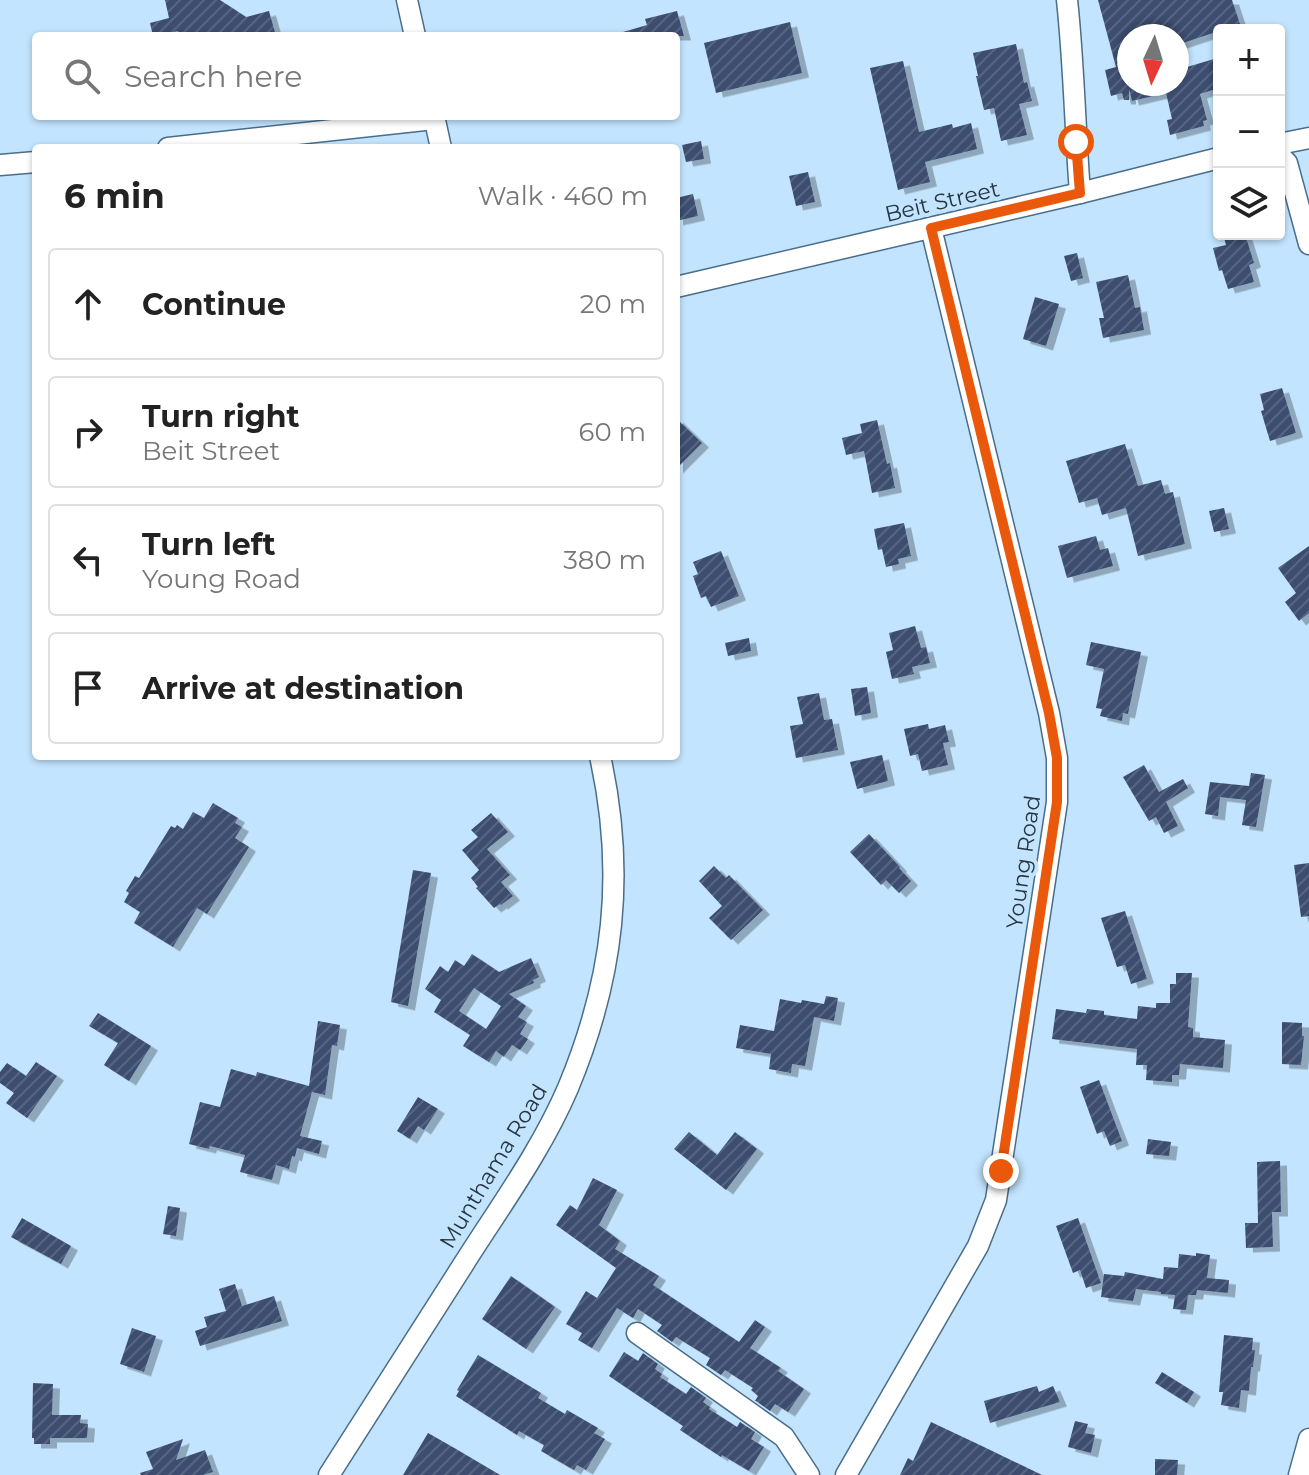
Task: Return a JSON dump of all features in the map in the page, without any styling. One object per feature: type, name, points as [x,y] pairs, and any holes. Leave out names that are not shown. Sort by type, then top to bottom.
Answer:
[{"type":"street","points":[[407,0],[414,32]]},
{"type":"street","points":[[1067,0],[1080,193]]},
{"type":"street","points":[[203,144],[416,120]]},
{"type":"street","points":[[434,120],[440,144]]},
{"type":"street","points":[[1285,143],[1309,138]]},
{"type":"street","name":"Beit Street","points":[[680,286],[1213,160]]},
{"type":"street","points":[[1285,161],[1309,244]]},
{"type":"street","points":[[0,165],[32,162]]},
{"type":"street","name":"Young Road","points":[[846,1475],[978,1246],[996,1200],[1057,802],[1057,758],[1049,713],[931,228]]},
{"type":"street","name":"Munthama Road","points":[[329,1475],[531,1158],[567,1090],[601,990],[609,949],[613,894],[612,824],[601,760]]},
{"type":"street","points":[[637,1333],[784,1437],[809,1475]]},
{"type":"street","points":[[1299,1475],[1309,1439]]},
{"type":"building","points":[[165,0],[220,0],[246,17],[269,11],[275,32],[152,32],[150,23],[169,18]]},
{"type":"building","points":[[1098,0],[1232,0],[1240,24],[1213,24],[1213,33],[1189,41],[1189,24],[1117,24],[1117,94],[1111,96],[1105,70],[1116,67]]},
{"type":"building","points":[[677,11],[684,36],[680,36],[680,32],[623,32],[647,25],[645,19]]},
{"type":"building","points":[[790,22],[802,73],[716,93],[704,43]]},
{"type":"building","points":[[1016,44],[1024,83],[1027,82],[1032,101],[1019,104],[1027,135],[1001,141],[994,108],[984,110],[973,53]]},
{"type":"building","points":[[1213,59],[1213,90],[1200,94],[1207,120],[1203,121],[1204,126],[1170,135],[1167,120],[1172,119],[1167,96],[1189,96],[1189,66]]},
{"type":"building","points":[[903,61],[919,132],[971,123],[977,149],[925,162],[930,182],[898,190],[870,68]]},
{"type":"building","points":[[1131,96],[1153,96],[1132,101]]},
{"type":"building","points":[[701,141],[704,159],[686,162],[682,145]]},
{"type":"building","points":[[808,172],[815,202],[796,206],[789,176]]},
{"type":"building","points":[[693,194],[698,216],[680,220],[680,197]]},
{"type":"building","points":[[1225,240],[1247,240],[1254,263],[1249,265],[1254,282],[1228,289],[1213,248],[1226,245]]},
{"type":"building","points":[[1077,253],[1083,278],[1071,281],[1064,256]]},
{"type":"building","points":[[1128,275],[1135,308],[1140,307],[1144,330],[1103,338],[1099,318],[1104,318],[1096,282]]},
{"type":"building","points":[[1035,297],[1059,304],[1046,346],[1023,339]]},
{"type":"building","points":[[1282,388],[1296,433],[1270,441],[1261,411],[1264,410],[1260,394]]},
{"type":"building","points":[[877,420],[895,488],[872,493],[864,451],[846,455],[842,438],[862,433],[860,424]]},
{"type":"building","points":[[680,422],[702,443],[680,465]]},
{"type":"building","points":[[1125,444],[1138,486],[1161,480],[1165,494],[1173,492],[1185,544],[1138,556],[1126,508],[1102,515],[1097,498],[1079,503],[1066,461]]},
{"type":"building","points":[[1224,508],[1229,529],[1214,532],[1209,511]]},
{"type":"building","points":[[904,523],[911,556],[898,559],[899,564],[886,567],[882,549],[878,550],[874,529]]},
{"type":"building","points":[[1096,536],[1100,550],[1108,548],[1113,566],[1067,578],[1058,546]]},
{"type":"building","points":[[1309,546],[1309,613],[1299,621],[1285,602],[1296,593],[1278,568]]},
{"type":"building","points":[[721,551],[739,596],[711,607],[706,596],[701,598],[693,576],[698,574],[693,562]]},
{"type":"building","points":[[915,626],[921,648],[926,647],[930,663],[912,667],[914,674],[892,679],[886,652],[893,650],[889,633]]},
{"type":"building","points":[[749,638],[751,651],[728,656],[725,643]]},
{"type":"building","points":[[1091,642],[1141,652],[1128,714],[1123,713],[1122,721],[1100,716],[1102,709],[1096,708],[1104,669],[1086,665]]},
{"type":"building","points":[[867,687],[871,713],[855,716],[851,689]]},
{"type":"building","points":[[819,693],[824,720],[832,719],[838,750],[796,758],[790,726],[803,724],[797,697]]},
{"type":"building","points":[[928,724],[929,729],[945,725],[949,742],[943,743],[948,765],[922,771],[918,754],[910,756],[904,729]]},
{"type":"building","points":[[882,755],[888,781],[857,789],[850,762]]},
{"type":"building","points":[[1144,765],[1159,792],[1183,779],[1188,788],[1166,802],[1178,826],[1164,833],[1156,817],[1149,821],[1123,777]]},
{"type":"building","points":[[1251,773],[1265,775],[1256,827],[1242,825],[1246,800],[1220,797],[1218,816],[1205,814],[1210,782],[1249,786]]},
{"type":"building","points":[[213,803],[238,818],[235,823],[242,827],[235,838],[249,847],[207,914],[197,908],[173,947],[134,923],[140,912],[124,902],[129,893],[126,891],[135,876],[139,878],[171,826],[175,828],[177,825],[183,829],[193,812],[204,818]]},
{"type":"building","points":[[491,813],[508,832],[487,849],[510,875],[501,882],[513,896],[494,908],[476,888],[471,878],[479,870],[462,850],[478,837],[471,830]]},
{"type":"building","points":[[869,834],[911,881],[899,893],[886,880],[881,885],[850,852]]},
{"type":"building","points":[[1309,863],[1309,916],[1301,917],[1294,865]]},
{"type":"building","points":[[714,866],[726,878],[729,875],[763,910],[731,940],[709,918],[722,906],[699,881]]},
{"type":"building","points":[[413,870],[431,873],[408,1006],[391,1002]]},
{"type":"building","points":[[1125,911],[1147,979],[1131,984],[1125,965],[1117,967],[1101,918]]},
{"type":"building","points":[[472,954],[499,972],[531,958],[539,977],[533,980],[534,983],[509,994],[526,1006],[518,1017],[527,1022],[520,1034],[528,1039],[520,1050],[512,1045],[504,1057],[496,1051],[489,1062],[463,1046],[470,1035],[434,1012],[441,1000],[425,989],[440,966],[448,972],[455,960],[464,966]],"holes":[[[474,988],[501,1006],[486,1029],[459,1011]]]},
{"type":"building","points":[[1176,973],[1192,973],[1188,1027],[1193,1028],[1193,1037],[1225,1040],[1223,1068],[1180,1064],[1179,1075],[1172,1075],[1172,1082],[1146,1080],[1147,1065],[1136,1065],[1137,1049],[1052,1039],[1056,1009],[1086,1013],[1087,1009],[1104,1011],[1104,1015],[1137,1019],[1138,1006],[1156,1008],[1156,1003],[1170,1003],[1170,984],[1176,984]]},
{"type":"building","points":[[826,996],[838,998],[834,1021],[814,1017],[805,1066],[792,1064],[791,1073],[769,1069],[771,1054],[736,1048],[740,1025],[774,1031],[780,999],[824,1004]]},
{"type":"building","points":[[98,1013],[151,1046],[129,1081],[104,1065],[118,1043],[89,1026]]},
{"type":"building","points":[[318,1021],[340,1025],[337,1046],[332,1045],[325,1095],[312,1092],[300,1136],[322,1141],[319,1154],[297,1148],[289,1169],[276,1165],[272,1180],[240,1172],[245,1155],[189,1144],[200,1102],[220,1107],[231,1069],[256,1076],[257,1072],[309,1086]]},
{"type":"building","points":[[1282,1022],[1302,1023],[1301,1065],[1282,1064]]},
{"type":"building","points":[[36,1062],[57,1076],[27,1118],[6,1103],[14,1093],[0,1083],[0,1072],[7,1063],[26,1076]]},
{"type":"building","points":[[1099,1080],[1122,1141],[1110,1146],[1104,1131],[1097,1134],[1080,1087]]},
{"type":"building","points":[[418,1097],[438,1109],[424,1130],[418,1126],[410,1139],[397,1131]]},
{"type":"building","points":[[689,1132],[717,1155],[735,1132],[757,1149],[726,1190],[674,1149]]},
{"type":"building","points":[[1148,1139],[1171,1142],[1169,1156],[1146,1154]]},
{"type":"building","points":[[1280,1161],[1281,1212],[1272,1212],[1273,1247],[1246,1248],[1245,1223],[1258,1223],[1257,1162]]},
{"type":"building","points":[[593,1178],[617,1190],[599,1225],[620,1241],[615,1249],[659,1276],[653,1285],[739,1342],[755,1320],[765,1327],[750,1348],[781,1368],[778,1371],[804,1389],[788,1412],[775,1404],[770,1411],[755,1401],[758,1396],[751,1390],[753,1388],[725,1370],[721,1375],[706,1365],[710,1358],[676,1337],[672,1342],[657,1331],[662,1325],[638,1309],[633,1318],[617,1308],[592,1348],[578,1340],[582,1333],[566,1324],[586,1291],[597,1298],[616,1268],[556,1225],[570,1205],[577,1210]]},
{"type":"building","points":[[168,1206],[180,1208],[176,1236],[163,1234]]},
{"type":"building","points":[[22,1218],[71,1246],[61,1264],[11,1237]]},
{"type":"building","points":[[1078,1218],[1101,1283],[1086,1288],[1080,1270],[1073,1273],[1056,1226]]},
{"type":"building","points":[[1196,1253],[1210,1255],[1207,1278],[1229,1280],[1228,1293],[1197,1290],[1196,1295],[1188,1295],[1186,1310],[1173,1309],[1175,1295],[1161,1292],[1136,1289],[1133,1301],[1101,1297],[1104,1274],[1124,1276],[1125,1272],[1163,1279],[1164,1267],[1178,1268],[1179,1254],[1196,1256]]},
{"type":"building","points":[[511,1276],[555,1307],[526,1349],[482,1319]]},
{"type":"building","points":[[235,1284],[242,1306],[274,1296],[282,1321],[200,1346],[195,1331],[207,1327],[204,1317],[226,1311],[219,1289]]},
{"type":"building","points":[[132,1328],[156,1336],[144,1372],[120,1364]]},
{"type":"building","points":[[1224,1335],[1253,1338],[1252,1350],[1255,1350],[1249,1391],[1241,1390],[1239,1408],[1221,1405],[1223,1392],[1219,1392]]},
{"type":"building","points":[[624,1352],[638,1361],[643,1353],[658,1364],[655,1369],[662,1374],[660,1377],[686,1394],[691,1387],[706,1398],[703,1402],[709,1409],[737,1427],[740,1422],[755,1432],[751,1439],[764,1447],[749,1471],[680,1430],[683,1426],[609,1376]]},
{"type":"building","points":[[478,1355],[541,1393],[538,1398],[598,1428],[594,1433],[605,1439],[586,1470],[577,1465],[574,1470],[541,1451],[544,1445],[519,1431],[517,1435],[456,1396]]},
{"type":"building","points":[[1162,1372],[1194,1392],[1187,1403],[1155,1383]]},
{"type":"building","points":[[33,1383],[53,1384],[52,1415],[81,1415],[80,1423],[88,1424],[87,1438],[50,1438],[50,1444],[34,1444]]},
{"type":"building","points":[[1037,1386],[1039,1392],[1053,1386],[1060,1402],[990,1423],[984,1401]]},
{"type":"building","points":[[1075,1421],[1088,1424],[1085,1433],[1095,1435],[1091,1453],[1068,1447]]},
{"type":"building","points":[[931,1422],[1042,1475],[900,1475],[908,1458],[913,1461]]},
{"type":"building","points":[[428,1433],[456,1449],[500,1475],[403,1475]]},
{"type":"building","points":[[183,1439],[176,1460],[205,1450],[213,1472],[203,1475],[141,1475],[153,1469],[146,1452]]},
{"type":"building","points":[[1155,1459],[1178,1460],[1177,1475],[1155,1475]]},
{"type":"route","points":[[1001,1171],[1057,802],[1057,758],[1049,713],[931,228],[1080,193],[1076,142]]}]
